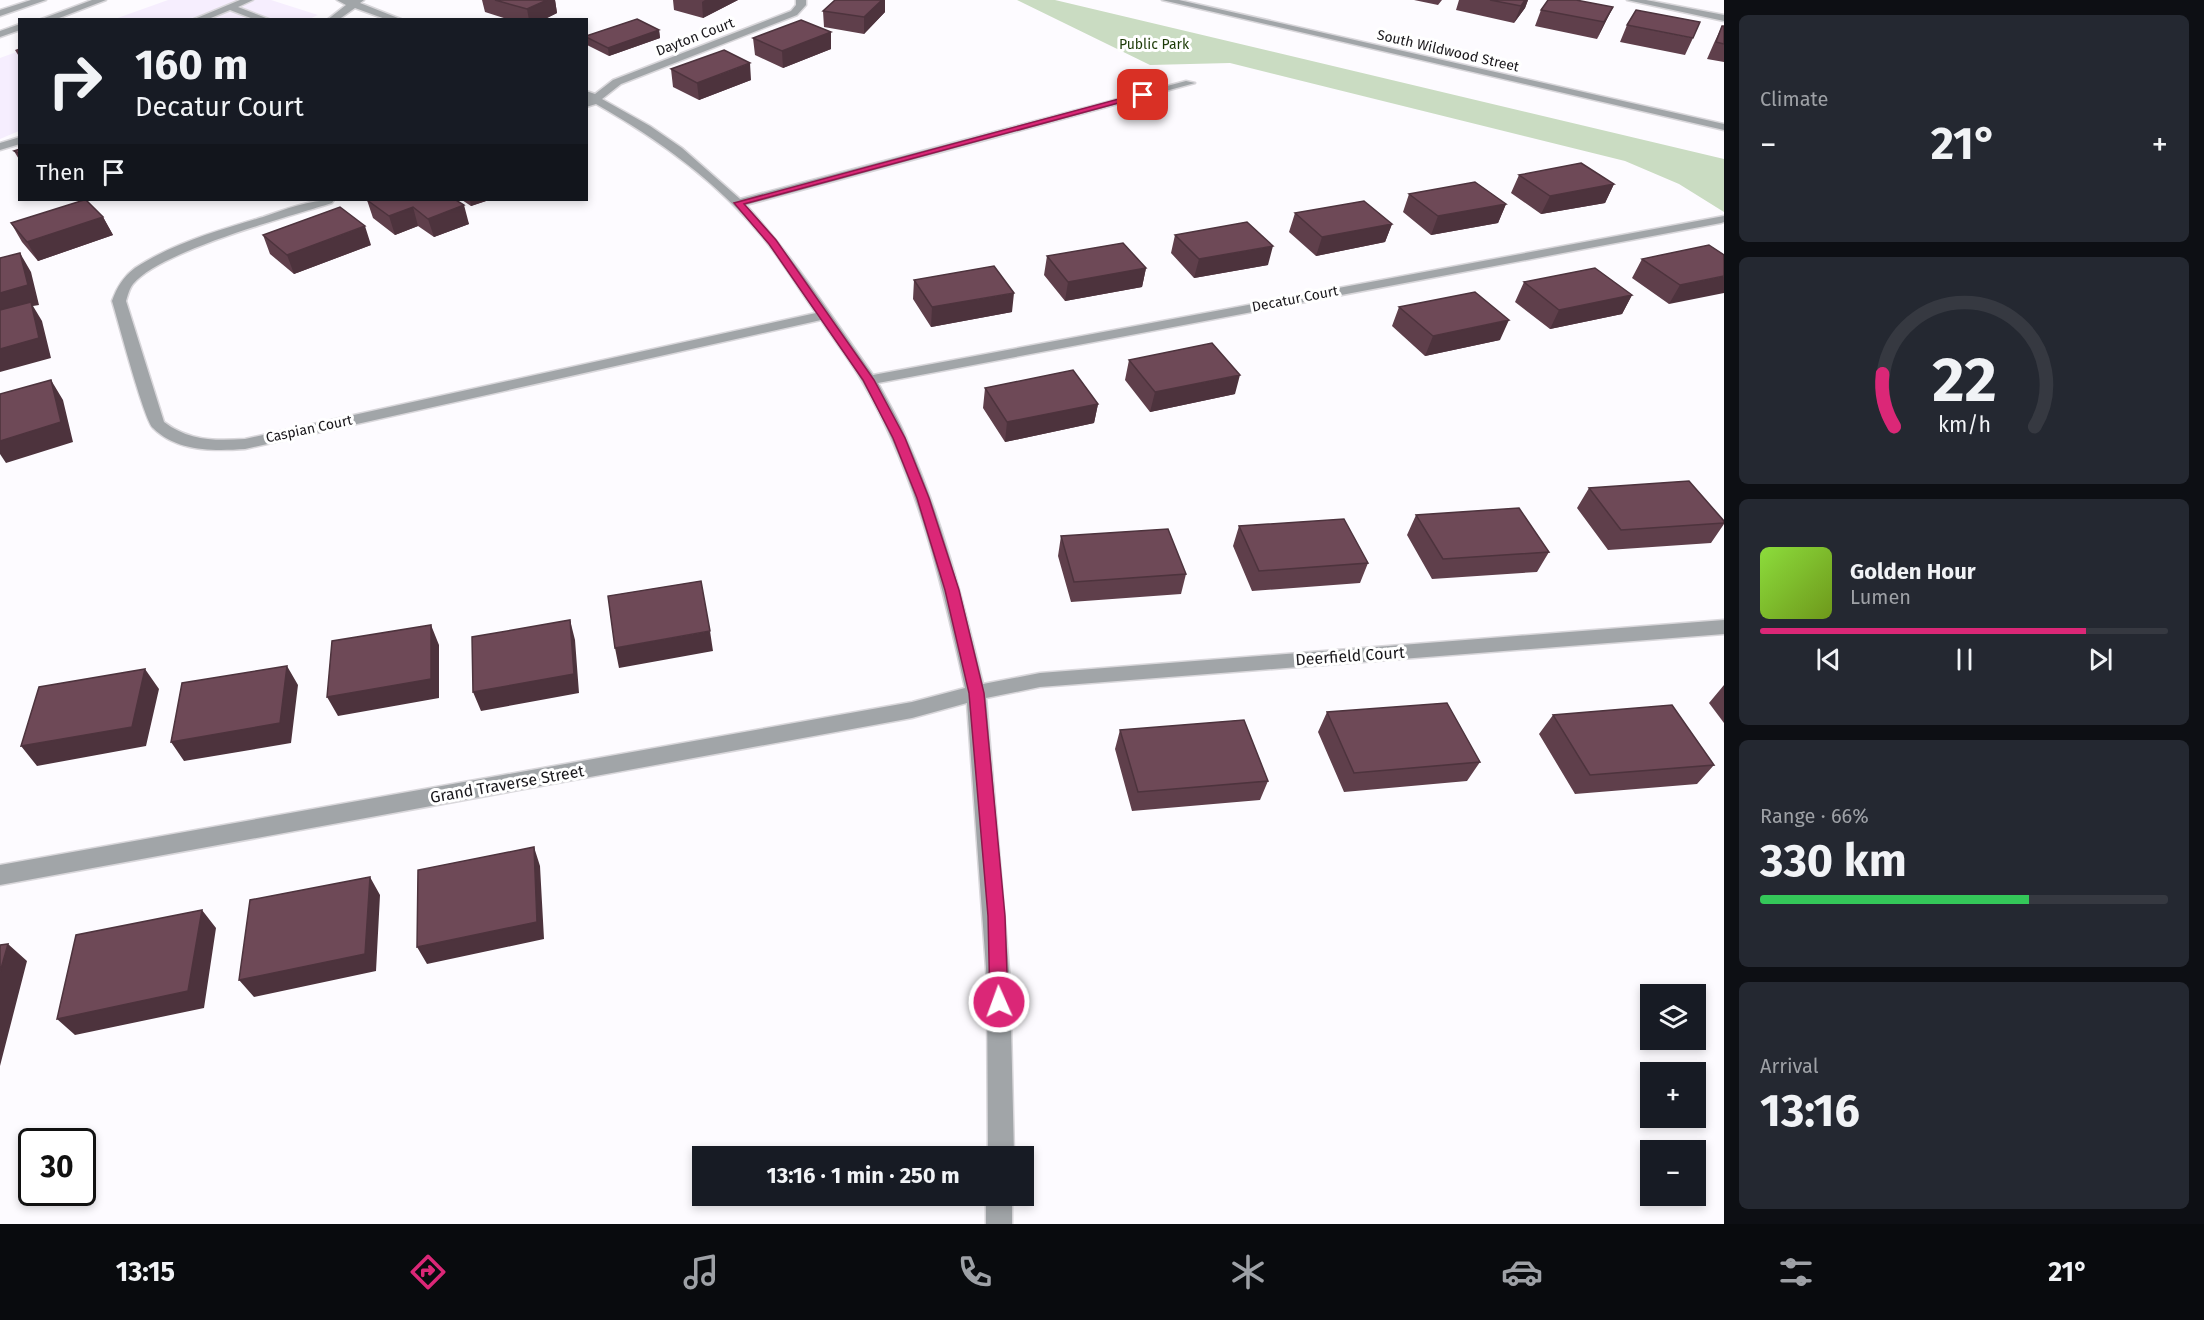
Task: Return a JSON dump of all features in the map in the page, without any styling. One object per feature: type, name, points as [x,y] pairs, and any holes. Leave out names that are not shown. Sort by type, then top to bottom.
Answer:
[{"type":"street","points":[[0,13],[41,0]]},
{"type":"street","points":[[54,18],[101,0]]},
{"type":"street","points":[[201,18],[248,0]]},
{"type":"street","points":[[342,0],[356,2],[394,18]]},
{"type":"street","name":"Dayton Court","points":[[590,100],[617,82],[794,13],[801,5],[801,0]]},
{"type":"street","name":"South Wildwood Street","points":[[1167,0],[1724,128]]},
{"type":"street","points":[[1632,0],[1724,18]]},
{"type":"street","points":[[335,18],[356,2]]},
{"type":"street","points":[[229,7],[261,18]]},
{"type":"street","points":[[0,34],[18,28]]},
{"type":"street","points":[[738,203],[1190,82]]},
{"type":"street","points":[[590,100],[645,128],[678,150],[738,203],[773,242],[869,380],[899,438],[923,498],[952,590],[976,693],[996,916],[1002,1102],[1000,1146]]},
{"type":"street","points":[[0,147],[18,141]]},
{"type":"street","name":"Caspian Court","points":[[325,201],[175,252],[146,266],[126,283],[119,301],[157,424],[169,436],[188,443],[210,446],[245,444],[825,315]]},
{"type":"street","name":"Decatur Court","points":[[869,380],[1721,219]]},
{"type":"street","name":"Deerfield Court","points":[[976,693],[1040,680],[1724,627]]},
{"type":"street","name":"Grand Traverse Street","points":[[0,875],[912,710],[976,693]]},
{"type":"street","points":[[999,1206],[999,1224]]},
{"type":"shaded area","points":[[168,0],[271,0],[318,15],[311,18],[118,18]]},
{"type":"shaded area","points":[[18,51],[18,131],[0,139],[0,58]]},
{"type":"green space","name":"Public Park","points":[[1017,0],[1055,0],[1724,159],[1724,212],[1679,184],[1625,161],[1230,63],[1150,65]]},
{"type":"building","points":[[495,0],[547,0],[527,9]]},
{"type":"building","points":[[835,0],[882,0],[864,17],[823,11]]},
{"type":"building","points":[[1490,0],[1525,0],[1521,6]]},
{"type":"building","points":[[1548,0],[1576,0],[1613,7],[1604,22],[1541,10]]},
{"type":"building","points":[[1636,10],[1700,22],[1693,38],[1627,25]]},
{"type":"building","points":[[637,19],[659,30],[608,48],[588,38],[588,35]]},
{"type":"building","points":[[801,20],[831,32],[782,51],[753,38]]},
{"type":"building","points":[[1724,26],[1724,44],[1716,42]]},
{"type":"building","points":[[724,50],[750,63],[697,83],[671,69]]},
{"type":"building","points":[[1581,163],[1614,184],[1550,196],[1519,175]]},
{"type":"building","points":[[1475,182],[1506,204],[1438,216],[1409,194]]},
{"type":"building","points":[[81,201],[87,201],[103,217],[27,242],[11,223]]},
{"type":"building","points":[[368,201],[458,201],[464,205],[428,219],[413,207],[389,216]]},
{"type":"building","points":[[1364,201],[1392,224],[1322,237],[1295,213]]},
{"type":"building","points":[[340,207],[365,226],[287,255],[263,235]]},
{"type":"building","points":[[1247,222],[1273,246],[1199,259],[1175,235]]},
{"type":"building","points":[[1123,243],[1146,268],[1068,282],[1047,256]]},
{"type":"building","points":[[1709,245],[1724,255],[1724,276],[1680,285],[1642,259]]},
{"type":"building","points":[[20,253],[28,285],[0,293],[0,258]]},
{"type":"building","points":[[994,266],[1014,293],[932,307],[914,280]]},
{"type":"building","points":[[1595,268],[1632,295],[1559,310],[1524,282]]},
{"type":"building","points":[[1475,292],[1509,320],[1433,336],[1399,307]]},
{"type":"building","points":[[31,302],[39,338],[0,349],[0,310]]},
{"type":"building","points":[[1212,343],[1240,375],[1155,392],[1129,360]]},
{"type":"building","points":[[1073,370],[1098,404],[1007,422],[985,388]]},
{"type":"building","points":[[51,380],[61,422],[0,441],[0,394]]},
{"type":"building","points":[[1689,481],[1724,523],[1621,530],[1589,488]]},
{"type":"building","points":[[1519,508],[1549,552],[1443,559],[1416,515]]},
{"type":"building","points":[[1344,519],[1368,563],[1259,571],[1239,526]]},
{"type":"building","points":[[1168,529],[1186,574],[1074,582],[1061,536]]},
{"type":"building","points":[[701,581],[710,631],[615,648],[608,596]]},
{"type":"building","points":[[570,620],[574,674],[473,692],[472,637]]},
{"type":"building","points":[[431,625],[431,679],[327,697],[332,641]]},
{"type":"building","points":[[287,666],[280,723],[171,742],[182,683]]},
{"type":"building","points":[[145,669],[132,727],[21,746],[39,687]]},
{"type":"building","points":[[1447,703],[1480,762],[1354,773],[1327,712]]},
{"type":"building","points":[[1672,705],[1714,765],[1590,775],[1553,715]]},
{"type":"building","points":[[1244,720],[1268,781],[1138,792],[1120,730]]},
{"type":"building","points":[[534,847],[537,922],[417,947],[418,870]]},
{"type":"building","points":[[370,877],[365,954],[239,980],[250,900]]},
{"type":"building","points":[[202,910],[188,991],[57,1019],[76,935]]},
{"type":"building","points":[[8,944],[0,972],[0,945]]},
{"type":"route","points":[[999,1002],[996,916],[976,693],[952,590],[923,498],[899,438],[869,380],[773,242],[738,203],[1143,95]]}]
